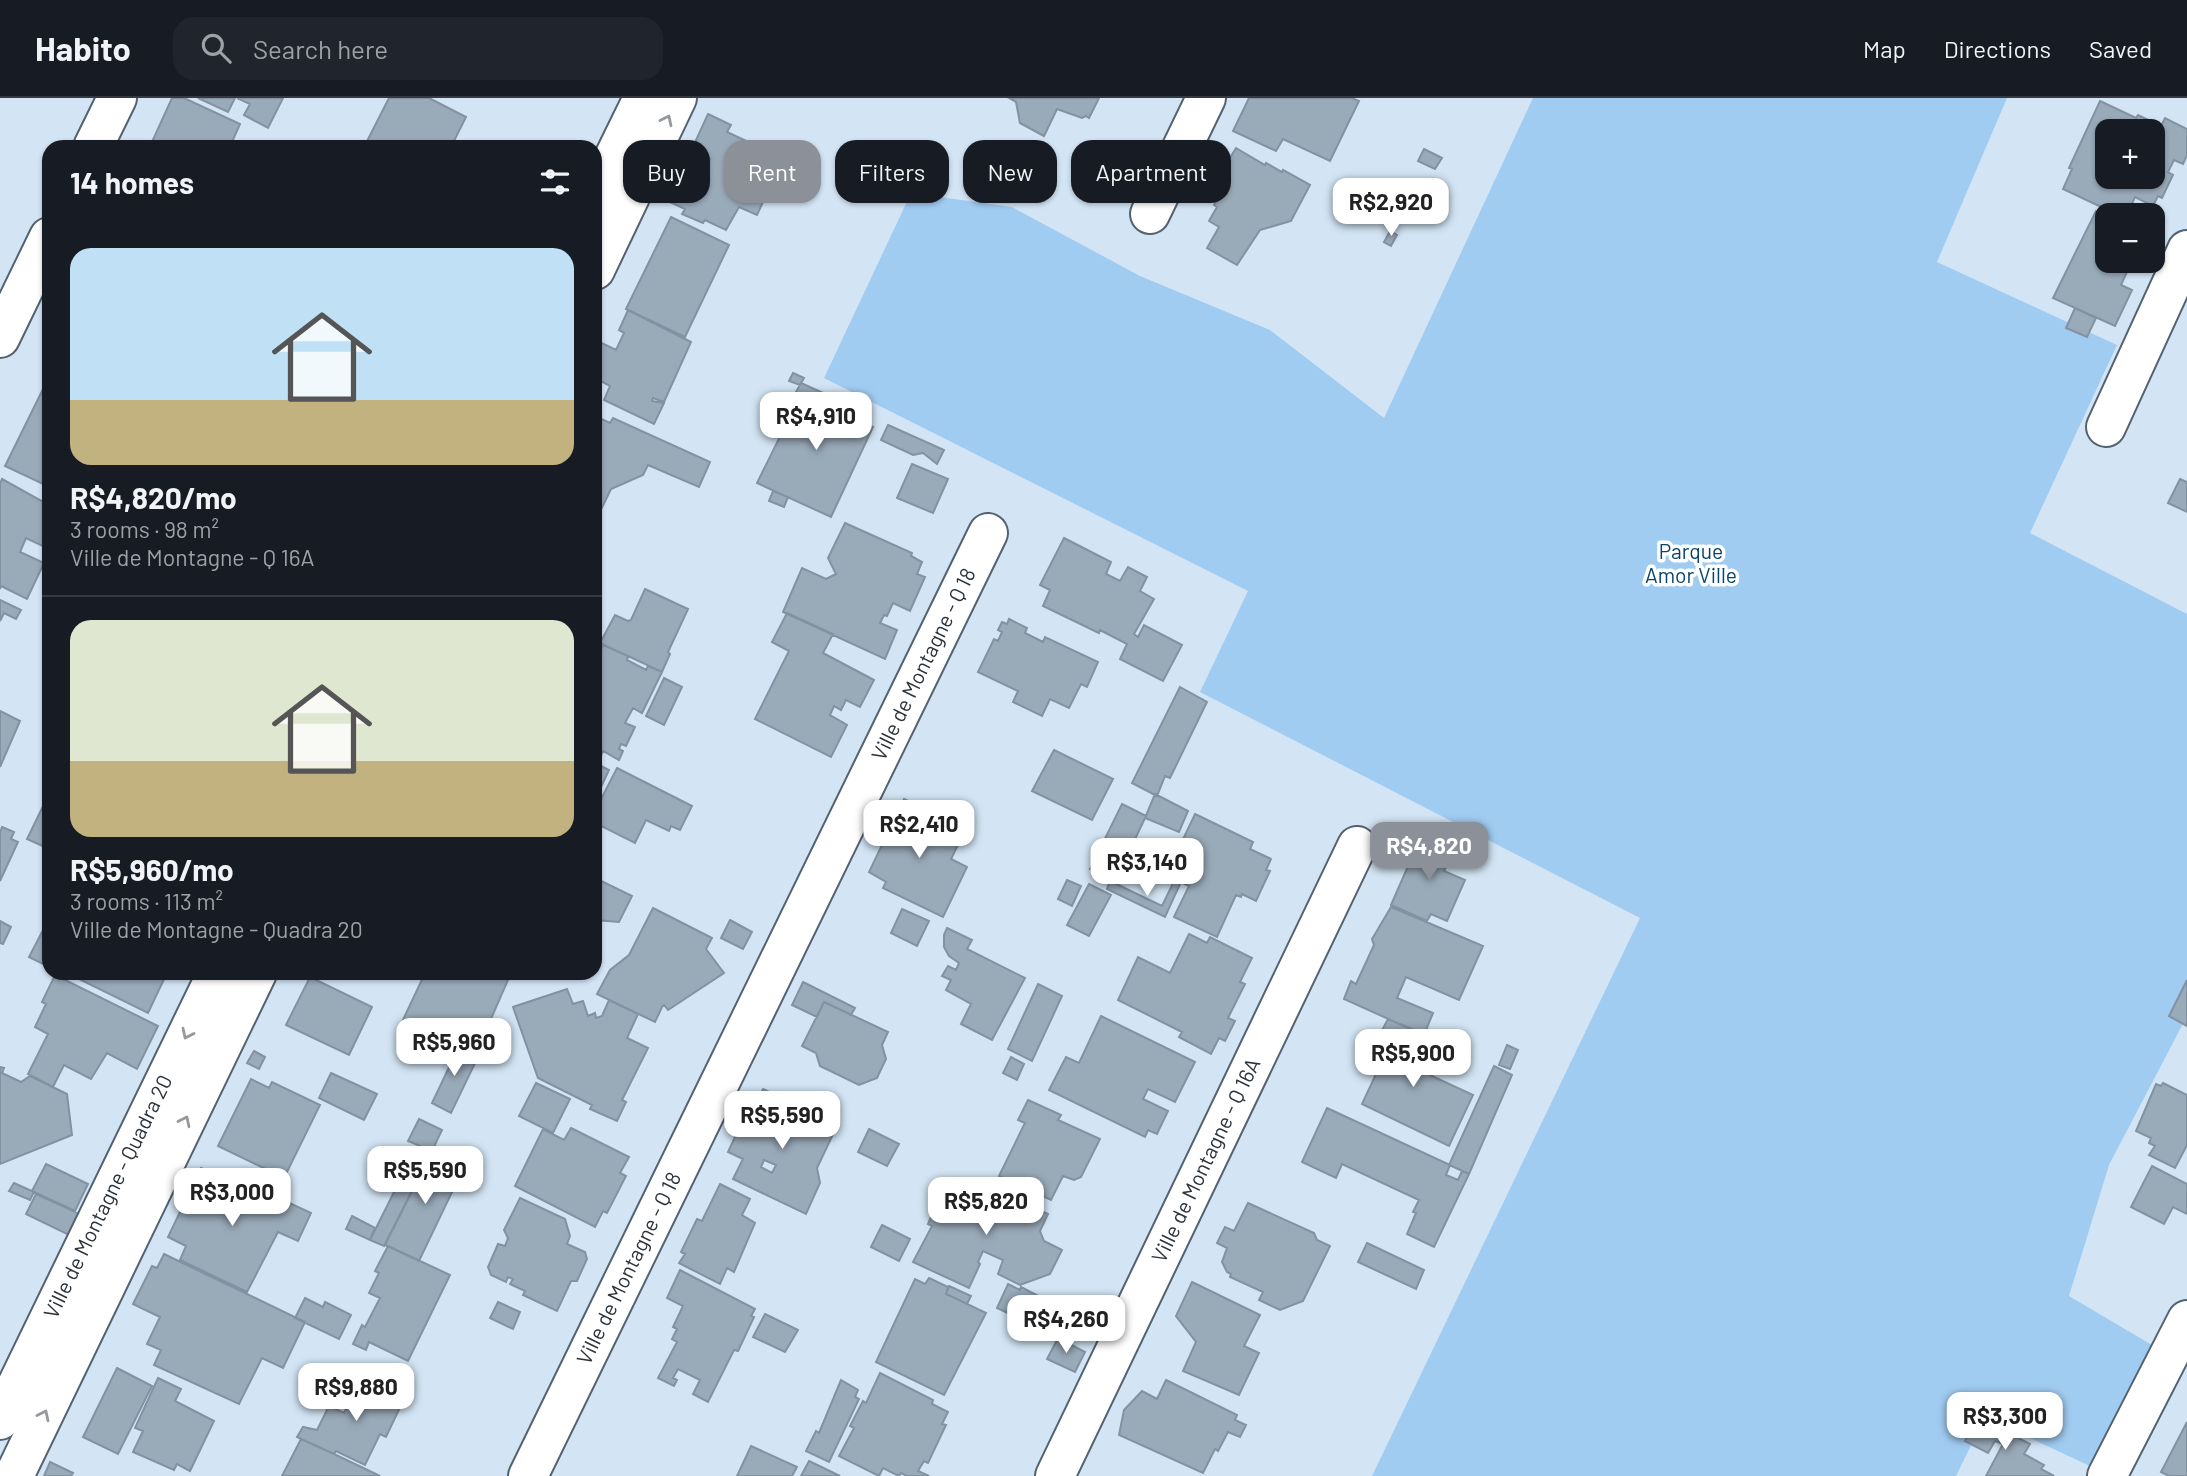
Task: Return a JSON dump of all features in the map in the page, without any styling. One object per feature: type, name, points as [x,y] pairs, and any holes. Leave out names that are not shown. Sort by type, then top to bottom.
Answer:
[{"type":"street","points":[[96,140],[117,98]]},
{"type":"street","points":[[602,182],[643,98]]},
{"type":"street","points":[[602,255],[677,98]]},
{"type":"street","points":[[1150,214],[1206,98]]},
{"type":"street","points":[[0,338],[9,297],[42,248]]},
{"type":"street","points":[[2106,427],[2187,250]]},
{"type":"street","name":"Ville de Montagne - Q 18","points":[[528,1476],[988,533]]},
{"type":"street","name":"Ville de Montagne - Q 16A","points":[[1055,1476],[1357,846]]},
{"type":"street","name":"Ville de Montagne - Quadra 20","points":[[0,1420],[214,980]]},
{"type":"street","name":"Ville de Montagne - Quadra 20","points":[[14,1476],[254,980]]},
{"type":"street","points":[[2107,1476],[2187,1321]]},
{"type":"green space","name":"Parque Amor Ville","points":[[1533,98],[2007,98],[1937,262],[2117,345],[2030,533],[2187,614],[2187,1016],[2109,1165],[2069,1296],[2152,1345],[2092,1467],[1985,1417],[1956,1476],[1372,1476],[1640,918],[1200,692],[1248,591],[824,378],[906,203],[949,203],[949,198],[963,200],[963,203],[1012,207],[1140,276],[1270,330],[1384,418]]},
{"type":"building","points":[[172,98],[184,98],[240,124],[233,140],[153,140]]},
{"type":"building","points":[[198,98],[235,98],[228,112]]},
{"type":"building","points":[[237,98],[283,98],[268,128],[244,115],[250,104]]},
{"type":"building","points":[[389,98],[429,98],[466,117],[454,140],[368,140]]},
{"type":"building","points":[[1009,98],[1099,98],[1089,118],[1057,109],[1044,136],[1020,123],[1016,102]]},
{"type":"building","points":[[1249,98],[1352,98],[1359,101],[1330,161],[1283,139],[1276,151],[1233,131]]},
{"type":"building","points":[[2100,101],[2136,118],[2138,115],[2146,119],[2095,119],[2095,189],[2165,189],[2164,119],[2165,118],[2187,129],[2187,155],[2183,164],[2174,160],[2168,172],[2173,175],[2162,198],[2158,196],[2154,203],[2147,203],[2135,197],[2132,203],[2095,204],[2063,189],[2072,169],[2069,168]]},
{"type":"building","points":[[708,114],[731,125],[727,132],[744,140],[724,140],[724,203],[763,203],[757,215],[739,207],[726,230],[705,220],[703,223],[682,214],[685,209],[672,203],[710,203],[710,140],[696,140]]},
{"type":"building","points":[[1236,148],[1265,165],[1266,163],[1282,172],[1283,170],[1310,185],[1291,221],[1260,230],[1237,265],[1207,248],[1219,227],[1209,221],[1217,207],[1214,205],[1231,203],[1231,156]]},
{"type":"building","points":[[1424,149],[1442,158],[1435,169],[1418,161]]},
{"type":"building","points":[[2095,213],[2095,273],[2126,273],[2121,285],[2132,290],[2115,326],[2053,298]]},
{"type":"building","points":[[671,217],[729,245],[685,337],[626,309]]},
{"type":"building","points":[[1390,231],[1397,235],[1391,246],[1384,242]]},
{"type":"building","points":[[2075,308],[2096,318],[2087,337],[2066,328]]},
{"type":"building","points":[[628,310],[691,342],[664,402],[653,398],[652,401],[664,403],[654,424],[604,400],[610,386],[602,382],[602,343],[616,350],[624,333],[619,330]]},
{"type":"building","points":[[793,373],[804,378],[800,385],[789,381]]},
{"type":"building","points":[[801,383],[854,407],[850,415],[873,427],[831,517],[757,483],[801,394],[796,392]]},
{"type":"building","points":[[42,391],[42,484],[5,466]]},
{"type":"building","points":[[613,418],[710,462],[699,487],[648,465],[643,475],[611,489],[602,508],[602,419],[610,423]]},
{"type":"building","points":[[888,425],[944,450],[937,464],[923,453],[913,455],[881,440]]},
{"type":"building","points":[[912,464],[948,479],[933,513],[897,498]]},
{"type":"building","points":[[2,479],[42,501],[42,546],[26,538],[20,552],[42,562],[27,599],[1,586],[0,589]]},
{"type":"building","points":[[2180,479],[2187,482],[2187,512],[2168,503]]},
{"type":"building","points":[[773,491],[788,497],[784,507],[769,501]]},
{"type":"building","points":[[845,523],[912,553],[911,556],[922,562],[917,574],[925,577],[910,611],[893,603],[880,623],[897,630],[885,659],[783,612],[802,568],[826,579],[836,574],[828,558]]},
{"type":"building","points":[[1064,538],[1111,562],[1106,574],[1120,581],[1128,567],[1147,577],[1140,591],[1154,599],[1134,634],[1138,637],[1144,625],[1182,645],[1163,681],[1120,659],[1127,644],[1043,606],[1050,590],[1040,585]]},
{"type":"building","points":[[645,589],[688,609],[662,672],[602,644],[615,615],[631,620]]},
{"type":"building","points":[[0,600],[21,610],[16,619],[4,613],[0,621]]},
{"type":"building","points":[[787,613],[833,634],[823,653],[874,680],[860,707],[846,700],[841,710],[834,706],[830,715],[847,725],[831,757],[755,719],[789,651],[772,642]]},
{"type":"building","points":[[1009,619],[1027,628],[1025,633],[1043,642],[1045,637],[1098,662],[1087,687],[1081,684],[1069,708],[1050,699],[1042,716],[1013,702],[1018,691],[978,672],[994,639],[998,641],[1002,632],[998,630],[1002,622],[1007,624]]},
{"type":"building","points":[[603,645],[628,656],[627,660],[646,670],[648,666],[662,672],[642,713],[633,708],[625,723],[635,727],[626,746],[621,744],[619,749],[623,751],[619,760],[603,751],[602,753]]},
{"type":"building","points":[[664,678],[682,687],[664,725],[646,716]]},
{"type":"building","points":[[1180,687],[1207,702],[1170,778],[1165,776],[1157,796],[1132,783]]},
{"type":"building","points":[[0,711],[20,721],[0,767]]},
{"type":"building","points":[[1054,750],[1113,779],[1092,820],[1032,791]]},
{"type":"building","points":[[602,766],[609,770],[602,785]]},
{"type":"building","points":[[617,768],[692,806],[680,830],[671,826],[669,831],[646,820],[635,843],[602,826],[602,797]]},
{"type":"building","points":[[1155,794],[1188,811],[1179,832],[1145,818]]},
{"type":"building","points":[[904,799],[949,822],[944,835],[959,843],[951,859],[967,867],[943,917],[883,888],[886,882],[869,872]]},
{"type":"building","points":[[1122,804],[1146,816],[1122,867],[1115,864],[1108,878],[1090,869]]},
{"type":"building","points":[[42,808],[42,846],[27,839]]},
{"type":"building","points":[[1195,814],[1253,842],[1250,849],[1271,859],[1266,870],[1270,871],[1256,901],[1242,894],[1241,897],[1236,895],[1217,937],[1174,917],[1189,886],[1166,875]]},
{"type":"building","points":[[2,827],[14,832],[11,839],[18,842],[0,881],[0,833]]},
{"type":"building","points":[[1422,834],[1454,849],[1444,871],[1465,880],[1447,921],[1431,914],[1427,921],[1391,905]]},
{"type":"building","points":[[1175,879],[1181,882],[1165,917],[1107,889],[1110,881],[1162,906]]},
{"type":"building","points":[[1067,880],[1081,886],[1072,906],[1058,899]]},
{"type":"building","points":[[602,881],[632,896],[619,922],[602,921]]},
{"type":"building","points":[[1089,884],[1111,895],[1089,936],[1067,925]]},
{"type":"building","points":[[1391,907],[1483,946],[1459,1000],[1406,977],[1397,998],[1433,1013],[1424,1035],[1344,999],[1351,981],[1356,984],[1374,945],[1372,939]]},
{"type":"building","points":[[653,908],[712,938],[706,949],[724,973],[668,1010],[664,1005],[655,1022],[597,994],[610,970],[629,955]]},
{"type":"building","points":[[902,909],[929,921],[917,946],[891,933]]},
{"type":"building","points":[[730,920],[752,932],[743,949],[721,938]]},
{"type":"building","points":[[0,921],[11,927],[3,944],[0,943]]},
{"type":"building","points":[[947,928],[972,940],[967,949],[1025,978],[992,1040],[961,1024],[971,1004],[946,990],[951,980],[942,976],[948,966],[956,970],[959,963],[949,956],[944,947]]},
{"type":"building","points":[[42,932],[42,964],[29,957]]},
{"type":"building","points":[[1189,934],[1207,943],[1210,937],[1252,958],[1240,982],[1245,984],[1228,1018],[1235,1021],[1225,1041],[1219,1038],[1211,1054],[1179,1037],[1182,1032],[1118,1000],[1138,957],[1170,973]]},
{"type":"building","points":[[53,980],[65,980],[158,1026],[137,1069],[107,1053],[91,1079],[64,1065],[53,1087],[28,1074],[48,1034],[35,1027],[46,1004],[42,1002]]},
{"type":"building","points":[[81,980],[164,980],[148,1013]]},
{"type":"building","points":[[308,980],[316,980],[372,1007],[349,1055],[286,1025]]},
{"type":"building","points":[[422,980],[508,980],[484,1035],[449,1019],[438,1040],[402,1022]]},
{"type":"building","points":[[2187,980],[2187,1026],[2169,1016]]},
{"type":"building","points":[[803,982],[855,1008],[851,1015],[824,1002],[817,1017],[792,1005]]},
{"type":"building","points":[[1038,984],[1062,996],[1032,1061],[1008,1049]]},
{"type":"building","points":[[567,989],[573,1004],[583,1001],[588,1016],[595,1013],[596,1018],[602,1016],[609,1000],[638,1014],[627,1038],[648,1048],[622,1100],[626,1102],[617,1121],[590,1109],[592,1105],[538,1078],[513,1007]]},
{"type":"building","points":[[824,1002],[888,1032],[882,1045],[886,1059],[877,1078],[859,1085],[820,1066],[816,1053],[802,1046]]},
{"type":"building","points":[[1101,1016],[1195,1062],[1175,1102],[1148,1089],[1143,1099],[1168,1111],[1157,1134],[1148,1130],[1145,1137],[1049,1090],[1066,1057],[1079,1063]]},
{"type":"building","points":[[1388,1019],[1419,1032],[1404,1063],[1473,1095],[1449,1146],[1362,1104],[1383,1059],[1370,1053]]},
{"type":"building","points":[[445,1043],[477,1059],[451,1113],[432,1103],[453,1059],[440,1053]]},
{"type":"building","points":[[1507,1045],[1518,1050],[1510,1069],[1499,1065]]},
{"type":"building","points":[[254,1051],[265,1057],[259,1069],[247,1063]]},
{"type":"building","points":[[1011,1057],[1024,1064],[1017,1080],[1003,1073]]},
{"type":"building","points":[[1494,1066],[1512,1075],[1469,1174],[1449,1165]]},
{"type":"building","points":[[0,1067],[4,1068],[2,1073],[21,1082],[30,1076],[67,1094],[72,1135],[0,1164]]},
{"type":"building","points":[[331,1073],[377,1094],[364,1120],[319,1098]]},
{"type":"building","points":[[251,1079],[269,1088],[272,1082],[320,1105],[284,1178],[218,1146]]},
{"type":"building","points":[[536,1083],[570,1099],[553,1133],[519,1116]]},
{"type":"building","points":[[2163,1083],[2187,1095],[2187,1145],[2175,1168],[2149,1155],[2155,1146],[2149,1143],[2151,1138],[2136,1131],[2156,1084],[2161,1086]]},
{"type":"building","points":[[763,1089],[837,1126],[817,1168],[820,1183],[806,1214],[733,1179],[743,1159],[728,1152],[745,1115],[750,1117]],"holes":[[[764,1160],[776,1165],[772,1173],[761,1167]]]},
{"type":"building","points":[[1028,1100],[1061,1115],[1058,1120],[1100,1139],[1081,1177],[1074,1180],[1063,1176],[1051,1200],[999,1176],[1025,1123],[1018,1120]]},
{"type":"building","points":[[1327,1108],[1450,1165],[1446,1175],[1458,1180],[1462,1171],[1469,1174],[1434,1247],[1407,1234],[1419,1200],[1342,1164],[1336,1178],[1302,1162]]},
{"type":"building","points":[[419,1119],[442,1130],[432,1151],[408,1141]]},
{"type":"building","points":[[571,1128],[629,1157],[620,1173],[626,1176],[607,1213],[603,1211],[595,1227],[515,1186],[543,1129],[564,1140]]},
{"type":"building","points":[[869,1129],[899,1144],[887,1166],[858,1152]]},
{"type":"building","points":[[417,1146],[431,1153],[384,1246],[370,1240]]},
{"type":"building","points":[[433,1150],[465,1165],[419,1261],[385,1245]]},
{"type":"building","points":[[46,1164],[88,1184],[75,1211],[32,1191]]},
{"type":"building","points":[[2152,1166],[2187,1184],[2187,1214],[2173,1207],[2164,1224],[2131,1207]]},
{"type":"building","points":[[201,1168],[311,1213],[298,1241],[278,1232],[247,1292],[180,1260],[186,1246],[168,1237]]},
{"type":"building","points":[[953,1178],[987,1193],[989,1187],[1048,1214],[1040,1231],[1044,1241],[1062,1250],[1050,1274],[1020,1285],[998,1274],[1003,1260],[983,1251],[969,1288],[913,1262],[932,1226],[928,1224],[934,1210],[937,1212]]},
{"type":"building","points":[[14,1183],[34,1192],[30,1200],[9,1191]]},
{"type":"building","points":[[720,1184],[750,1199],[742,1215],[755,1223],[734,1272],[727,1268],[720,1284],[679,1263],[685,1254],[681,1252],[697,1219],[702,1221]]},
{"type":"building","points":[[36,1194],[80,1214],[69,1235],[26,1214]]},
{"type":"building","points":[[520,1198],[565,1219],[570,1236],[567,1244],[585,1252],[587,1259],[577,1281],[571,1281],[557,1311],[523,1295],[525,1291],[510,1284],[513,1279],[508,1277],[506,1282],[491,1275],[488,1267],[498,1244],[505,1246],[508,1238],[504,1230]]},
{"type":"building","points":[[1248,1203],[1314,1233],[1317,1240],[1330,1246],[1303,1301],[1280,1310],[1259,1300],[1263,1292],[1230,1277],[1231,1274],[1227,1272],[1222,1262],[1227,1248],[1217,1243],[1225,1227],[1234,1231]]},
{"type":"building","points":[[352,1216],[375,1228],[370,1240],[346,1229]]},
{"type":"building","points":[[882,1225],[910,1239],[899,1261],[871,1247]]},
{"type":"building","points":[[1367,1243],[1424,1270],[1416,1289],[1358,1262]]},
{"type":"building","points":[[388,1246],[450,1275],[408,1361],[369,1342],[366,1350],[353,1344],[380,1298],[369,1293],[379,1273],[375,1271]]},
{"type":"building","points":[[164,1254],[305,1322],[283,1368],[262,1358],[239,1404],[154,1365],[161,1350],[147,1344],[160,1317],[133,1304],[152,1266],[157,1268]]},
{"type":"building","points":[[680,1270],[755,1309],[738,1351],[734,1350],[708,1402],[693,1394],[700,1380],[678,1369],[673,1378],[677,1380],[674,1386],[658,1378],[677,1342],[672,1339],[677,1329],[673,1327],[683,1306],[667,1298]]},
{"type":"building","points":[[929,1278],[948,1287],[946,1294],[986,1313],[944,1395],[876,1362],[915,1279],[925,1284]]},
{"type":"building","points":[[1192,1282],[1260,1315],[1244,1346],[1259,1353],[1239,1395],[1183,1371],[1196,1342],[1176,1316]]},
{"type":"building","points":[[1008,1284],[1020,1290],[1021,1287],[1048,1301],[1058,1327],[1054,1335],[997,1308]]},
{"type":"building","points":[[949,1286],[971,1296],[967,1304],[946,1294]]},
{"type":"building","points":[[305,1298],[323,1307],[325,1302],[351,1315],[339,1339],[295,1318]]},
{"type":"building","points":[[498,1302],[520,1312],[513,1329],[490,1318]]},
{"type":"building","points":[[765,1314],[798,1330],[785,1352],[753,1337]]},
{"type":"building","points":[[1058,1338],[1085,1352],[1075,1372],[1047,1359]]},
{"type":"building","points":[[117,1368],[152,1386],[118,1454],[83,1437]]},
{"type":"building","points":[[880,1373],[933,1400],[932,1404],[948,1412],[942,1424],[946,1425],[928,1463],[924,1461],[918,1471],[929,1476],[907,1476],[901,1473],[899,1476],[883,1468],[879,1476],[839,1456],[854,1428],[850,1426],[863,1401],[866,1403]]},
{"type":"building","points":[[158,1378],[181,1389],[175,1401],[214,1421],[190,1471],[177,1464],[174,1470],[133,1452],[143,1431],[135,1428]]},
{"type":"building","points":[[360,1379],[404,1399],[386,1437],[380,1434],[365,1465],[297,1437],[303,1427],[317,1430],[329,1406],[344,1413]]},
{"type":"building","points":[[841,1380],[858,1390],[855,1397],[859,1399],[829,1462],[806,1451],[816,1431],[819,1433]]},
{"type":"building","points":[[1166,1380],[1237,1415],[1235,1420],[1246,1425],[1240,1437],[1228,1432],[1218,1451],[1215,1449],[1203,1473],[1119,1435],[1124,1410],[1142,1391],[1157,1399]]},
{"type":"building","points":[[1978,1418],[2030,1444],[2024,1454],[2044,1465],[2041,1469],[2054,1476],[1986,1476],[2003,1444],[1995,1441],[1988,1453],[1965,1441]]},
{"type":"building","points":[[2187,1422],[2187,1476],[2169,1476],[2161,1472]]},
{"type":"building","points":[[301,1439],[334,1454],[380,1476],[282,1476]]},
{"type":"building","points":[[751,1446],[797,1467],[792,1476],[737,1476]]},
{"type":"building","points":[[809,1461],[840,1476],[801,1476]]},
{"type":"building","points":[[50,1462],[73,1473],[71,1476],[44,1476]]}]
